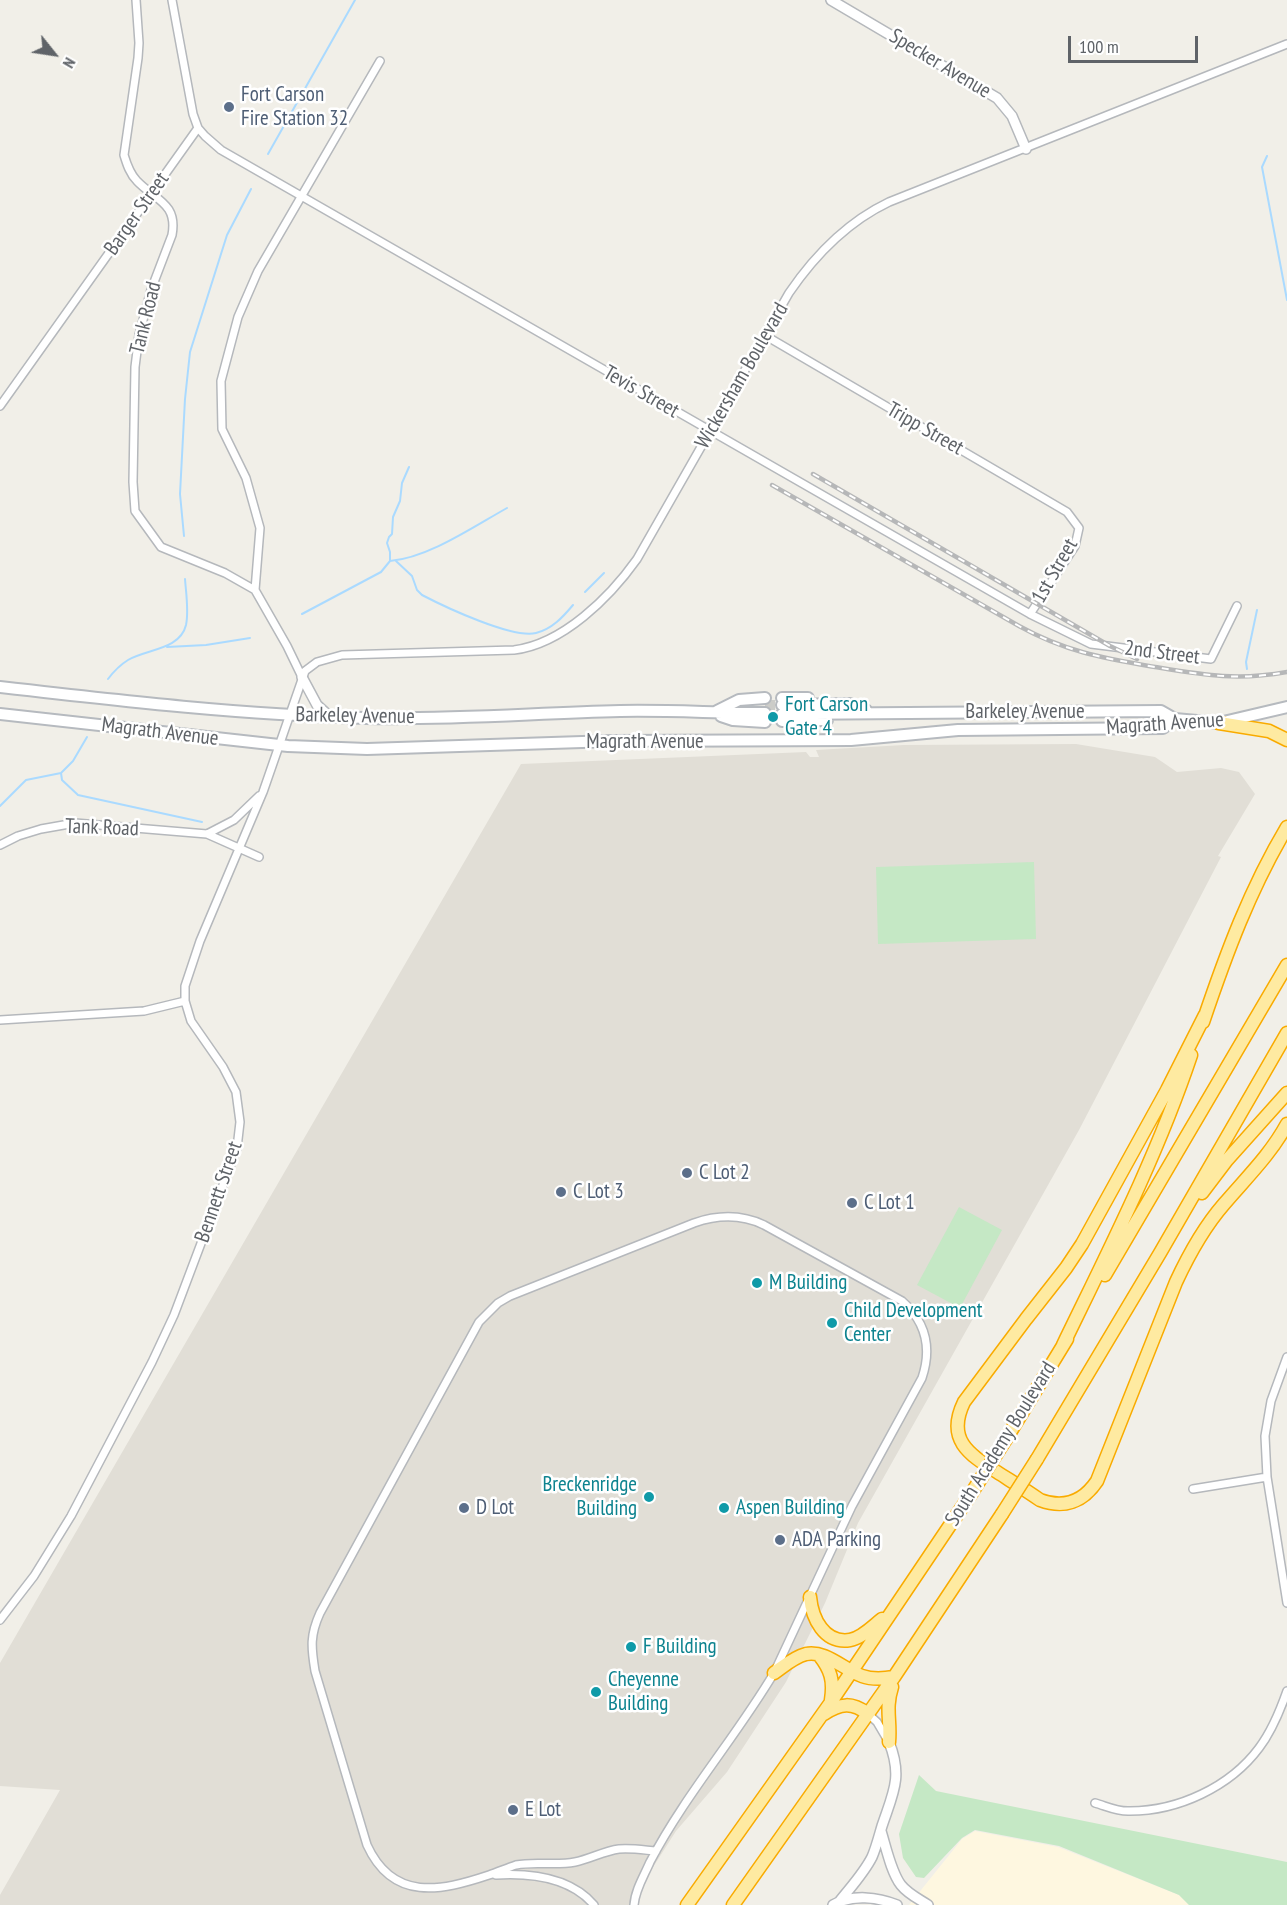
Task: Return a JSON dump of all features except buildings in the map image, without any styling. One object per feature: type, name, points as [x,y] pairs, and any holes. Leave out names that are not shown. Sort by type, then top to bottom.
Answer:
[{"type":"highway","points":[[1219,723],[1269,731],[1287,740]]},
{"type":"highway","points":[[1063,1345],[1173,1109],[1229,945],[1251,893],[1287,827]]},
{"type":"highway","name":"South Academy Boulevard","points":[[687,1905],[831,1702],[971,1494],[1063,1345],[1287,965]]},
{"type":"highway","points":[[1205,1014],[1167,1090],[1082,1244],[964,1402],[960,1411],[958,1433],[961,1442],[973,1457],[1050,1504],[1070,1504],[1092,1489],[1186,1260],[1211,1220],[1260,1165],[1287,1124]]},
{"type":"highway","name":"South Academy Boulevard","points":[[733,1905],[894,1677],[1037,1459],[1160,1253],[1287,1033]]},
{"type":"highway","points":[[1160,1253],[1227,1160],[1287,1093]]},
{"type":"highway","points":[[810,1597],[812,1612],[817,1623],[824,1631],[841,1640],[851,1640],[862,1635],[892,1611]]},
{"type":"highway","points":[[774,1673],[808,1653],[818,1654],[851,1672],[873,1679],[894,1677],[887,1703],[891,1726],[889,1742]]},
{"type":"highway","points":[[818,1654],[828,1667],[831,1676],[833,1688],[831,1702]]},
{"type":"highway","points":[[820,1716],[843,1705],[859,1707],[868,1714]]},
{"type":"main road","name":"Barkeley Avenue","points":[[0,687],[289,716],[380,718],[623,711],[712,713],[733,720],[765,710],[739,700],[712,713]]},
{"type":"main road","name":"Barkeley Avenue","points":[[872,713],[830,698],[782,709],[872,713],[1161,711],[1175,719]]},
{"type":"main road","name":"Magrath Avenue","points":[[0,714],[280,745],[367,749],[613,741],[851,740],[958,730],[1163,728],[1175,719],[1219,723],[1287,707]]},
{"type":"street","name":"Tank Road","points":[[136,0],[139,51],[124,155],[132,175],[170,210],[174,225],[151,290],[139,335],[135,367],[133,482],[135,511],[161,547],[225,573],[255,590]]},
{"type":"street","points":[[172,0],[191,103],[198,128]]},
{"type":"street","name":"Specker Avenue","points":[[831,0],[998,98],[1012,116],[1026,149]]},
{"type":"street","name":"Wickersham Boulevard","points":[[302,677],[312,664],[342,655],[514,650],[538,645],[556,637],[611,592],[628,572],[799,279],[818,255],[846,228],[889,202],[1287,44]]},
{"type":"street","points":[[330,717],[317,705],[255,590],[260,528],[246,478],[222,429],[221,381],[238,317],[258,271],[380,61]]},
{"type":"street","name":"Barger Street","points":[[0,406],[198,128]]},
{"type":"street","name":"Tevis Street","points":[[198,128],[222,150],[710,432],[1030,614],[1091,644]]},
{"type":"street","name":"Tripp Street","points":[[766,336],[1067,512],[1079,528]]},
{"type":"street","name":"1st Street","points":[[1030,614],[1074,546],[1079,528]]},
{"type":"street","name":"2nd Street","points":[[1091,644],[1211,659],[1237,606]]},
{"type":"street","points":[[0,1020],[144,1011],[185,1001],[185,986],[193,961],[262,792],[302,677]]},
{"type":"street","points":[[207,834],[234,820],[262,792]]},
{"type":"street","name":"Tank Road","points":[[0,845],[18,836],[41,829],[75,823],[207,834],[259,857]]},
{"type":"street","name":"Bennett Street","points":[[0,1620],[34,1576],[71,1516],[152,1362],[178,1305],[237,1148],[240,1122],[236,1092],[224,1067],[191,1021],[185,1001]]},
{"type":"street","points":[[634,1905],[640,1883],[656,1851],[774,1673],[852,1506],[922,1378],[926,1366],[927,1343],[919,1318],[912,1309],[890,1293],[764,1225],[746,1218],[722,1216],[694,1223],[510,1296],[488,1312],[479,1322],[453,1367],[320,1613],[312,1634],[311,1647],[315,1671],[368,1845],[380,1868],[400,1882],[422,1888],[441,1888],[515,1865],[575,1862],[617,1849],[656,1851]]},
{"type":"street","points":[[1287,1357],[1271,1401],[1264,1436],[1267,1477],[1283,1550],[1287,1603]]},
{"type":"street","points":[[1193,1489],[1267,1477]]},
{"type":"street","points":[[1095,1803],[1129,1812],[1170,1806],[1203,1794],[1232,1776],[1258,1749],[1278,1716],[1287,1691]]},
{"type":"street","points":[[836,1903],[854,1884],[872,1857],[894,1793],[895,1758],[877,1722],[868,1714]]},
{"type":"street","points":[[880,1831],[901,1885],[928,1905]]},
{"type":"street","points":[[487,1875],[512,1874],[544,1877],[576,1890],[594,1905]]},
{"type":"street","points":[[836,1903],[872,1898],[897,1905]]},
{"type":"shaded area","points":[[1076,744],[1155,757],[1177,772],[1221,768],[1239,772],[1255,794],[1218,856],[1221,857],[1079,1130],[858,1523],[825,1603],[786,1682],[727,1772],[676,1831],[629,1905],[0,1905],[0,1895],[60,1790],[0,1786],[0,1663],[521,764],[806,752],[810,757],[819,757],[816,750],[904,745]]},
{"type":"shaded area","points":[[975,1831],[1058,1847],[1179,1895],[1189,1905],[909,1905],[962,1839]]},
{"type":"green space","points":[[1034,862],[1036,939],[878,944],[876,867]]},
{"type":"green space","points":[[959,1207],[1002,1230],[960,1308],[917,1285]]},
{"type":"green space","points":[[919,1775],[936,1791],[1287,1862],[1287,1905],[1189,1905],[1179,1895],[1059,1846],[975,1830],[962,1838],[924,1878],[916,1877],[903,1858],[899,1834]]},
{"type":"waterway","points":[[268,154],[355,0]]},
{"type":"waterway","points":[[1267,156],[1262,167],[1287,300]]},
{"type":"waterway","points":[[184,536],[180,494],[190,352],[227,235],[251,189]]},
{"type":"waterway","points":[[390,561],[387,543],[392,534],[393,517],[409,467]]},
{"type":"waterway","points":[[302,614],[381,572],[390,561],[405,559],[435,548],[507,508]]},
{"type":"waterway","points":[[396,561],[412,576],[417,590],[422,595],[479,621],[512,631],[525,634],[547,629],[573,605]]},
{"type":"waterway","points":[[585,592],[604,573]]},
{"type":"waterway","points":[[108,679],[128,660],[162,648],[183,633],[187,614],[185,579]]},
{"type":"waterway","points":[[1247,669],[1246,662],[1257,610]]},
{"type":"waterway","points":[[167,647],[206,645],[250,638]]},
{"type":"waterway","points":[[0,806],[26,780],[61,773],[73,761],[87,737]]},
{"type":"waterway","points":[[61,773],[62,780],[78,795],[202,822]]},
{"type":"tunnel","points":[[765,705],[782,705]]},
{"type":"railway","points":[[813,474],[1110,646],[1137,659]]},
{"type":"railway","points":[[772,485],[1019,626],[1069,648],[1118,660],[1205,674],[1252,676],[1287,672]]},
{"type":"place","name":"Fort Carson Fire Station 32","points":[[229,107]]},
{"type":"place","name":"Fort Carson Gate 4","points":[[773,717]]},
{"type":"place","name":"C Lot 2","points":[[687,1173]]},
{"type":"place","name":"C Lot 3","points":[[561,1192]]},
{"type":"place","name":"C Lot 1","points":[[852,1203]]},
{"type":"place","name":"M Building","points":[[757,1283]]},
{"type":"place","name":"Child Development Center","points":[[832,1323]]},
{"type":"place","name":"Breckenridge Building","points":[[649,1497]]},
{"type":"place","name":"D Lot","points":[[464,1508]]},
{"type":"place","name":"Aspen Building","points":[[724,1508]]},
{"type":"place","name":"ADA Parking","points":[[780,1540]]},
{"type":"place","name":"F Building","points":[[631,1647]]},
{"type":"place","name":"Cheyenne Building","points":[[596,1692]]},
{"type":"place","name":"E Lot","points":[[513,1810]]}]
